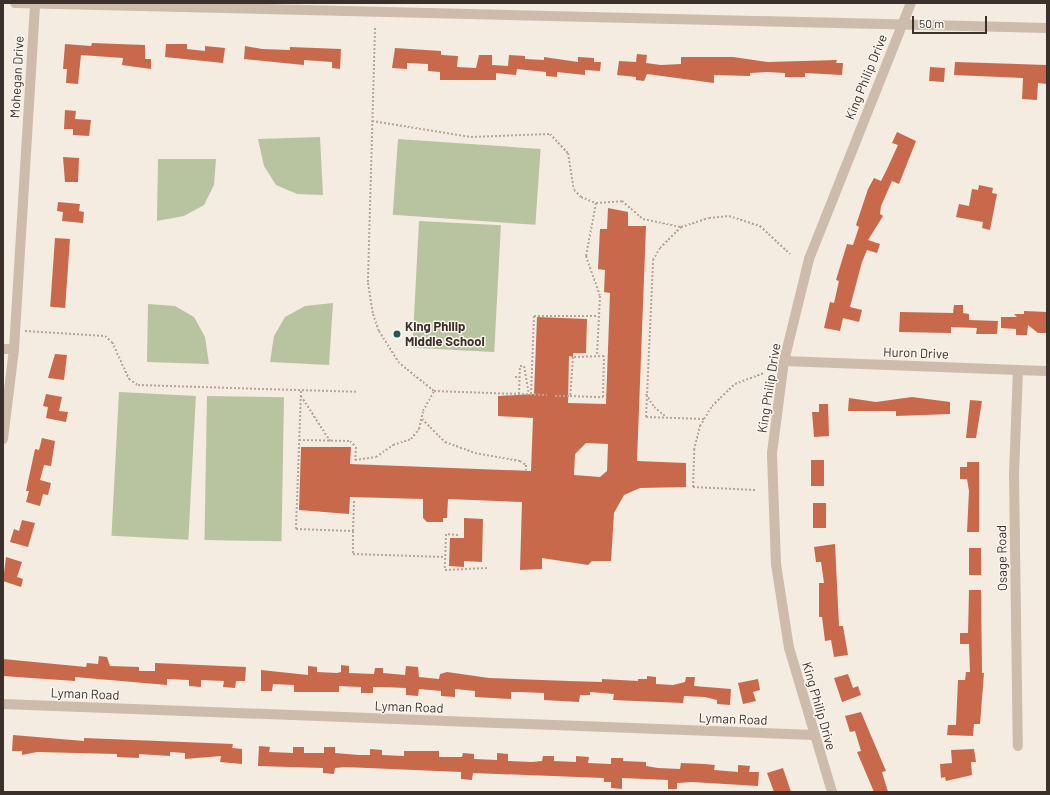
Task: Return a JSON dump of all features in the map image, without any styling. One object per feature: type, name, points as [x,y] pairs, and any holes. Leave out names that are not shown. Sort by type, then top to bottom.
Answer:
[{"type":"street","points":[[15,3],[208,5],[1047,28]]},
{"type":"street","name":"Mohegan Drive","points":[[3,439],[14,349],[35,3]]},
{"type":"street","name":"King Philip Drive","points":[[832,792],[789,648],[776,564],[772,453],[784,361],[815,239],[911,3]]},
{"type":"street","points":[[3,348],[14,349]]},
{"type":"street","name":"Huron Drive","points":[[784,361],[1047,371]]},
{"type":"street","name":"Osage Road","points":[[1018,370],[1014,474],[1018,746]]},
{"type":"street","name":"Lyman Road","points":[[3,704],[814,735]]},
{"type":"path","points":[[375,28],[368,283],[373,314],[384,342],[398,362],[434,391],[547,395]]},
{"type":"path","points":[[372,120],[471,136],[550,134],[568,152],[574,190],[589,202],[596,203],[622,201],[643,219],[681,227]]},
{"type":"path","points":[[596,203],[586,256],[598,286],[597,356]]},
{"type":"path","points":[[704,419],[646,417],[650,273],[660,248],[681,227],[709,218],[730,216],[745,219],[777,238],[790,254]]},
{"type":"path","points":[[530,394],[534,316],[598,316]]},
{"type":"path","points":[[15,330],[105,336],[112,342],[129,379],[138,385],[356,392]]},
{"type":"path","points":[[555,396],[603,397],[604,356],[573,357],[570,396]]},
{"type":"path","points":[[519,394],[520,366],[524,366],[530,394]]},
{"type":"path","points":[[754,490],[693,487],[694,450],[704,419],[717,400],[735,384],[763,373]]},
{"type":"path","points":[[515,377],[520,377]]},
{"type":"path","points":[[301,391],[296,529],[353,531]]},
{"type":"path","points":[[299,440],[352,442],[356,447],[355,460],[366,460],[411,439],[422,419],[423,410],[434,391]]},
{"type":"path","points":[[646,394],[654,406],[666,417]]},
{"type":"path","points":[[301,396],[330,441]]},
{"type":"path","points":[[422,419],[445,442],[475,453],[520,461],[526,465],[526,470]]},
{"type":"path","points":[[354,499],[353,554],[445,557]]},
{"type":"path","points":[[458,535],[446,534],[445,570],[487,568]]},
{"type":"green space","points":[[320,137],[323,195],[297,194],[276,185],[264,166],[258,139]]},
{"type":"green space","points":[[398,139],[541,149],[535,225],[393,215]]},
{"type":"green space","points":[[158,159],[216,159],[214,185],[204,205],[184,216],[157,221]]},
{"type":"green space","points":[[419,221],[501,225],[494,352],[412,348]]},
{"type":"green space","points":[[333,303],[329,365],[270,362],[274,336],[285,317],[305,306]]},
{"type":"green space","points":[[148,304],[175,306],[194,317],[205,337],[209,364],[147,362]]},
{"type":"green space","points":[[119,392],[196,396],[188,540],[111,536]]},
{"type":"green space","points":[[207,396],[284,397],[281,541],[204,540]]},
{"type":"building","points":[[92,43],[145,45],[145,59],[151,59],[151,69],[122,65],[123,58],[81,55],[78,84],[66,83],[67,69],[63,69],[65,44],[91,46]]},
{"type":"building","points":[[166,44],[187,44],[187,49],[205,51],[205,46],[225,48],[223,63],[165,57]]},
{"type":"building","points":[[245,46],[262,49],[290,50],[290,47],[341,49],[340,69],[332,68],[332,62],[304,60],[304,65],[244,59]]},
{"type":"building","points":[[395,48],[441,51],[441,55],[458,56],[457,67],[476,68],[479,55],[492,55],[492,65],[508,66],[509,55],[525,56],[525,59],[544,60],[544,57],[578,62],[578,57],[594,58],[594,62],[601,62],[600,71],[585,70],[585,75],[557,72],[557,77],[546,76],[546,72],[517,69],[516,75],[496,73],[496,80],[440,80],[440,72],[428,71],[428,64],[407,63],[407,69],[392,68]]},
{"type":"building","points":[[637,54],[647,55],[646,63],[661,65],[681,64],[681,57],[733,57],[768,62],[837,60],[836,63],[843,63],[842,75],[805,73],[805,77],[785,77],[785,73],[767,72],[750,73],[750,76],[714,75],[714,83],[647,74],[644,81],[636,80],[636,77],[617,75],[619,61],[636,62]]},
{"type":"building","points":[[955,62],[1047,65],[1047,84],[1038,83],[1037,100],[1022,99],[1023,78],[954,75]]},
{"type":"building","points":[[930,67],[945,68],[944,82],[929,81]]},
{"type":"building","points":[[65,110],[76,111],[75,119],[91,120],[89,136],[73,135],[73,129],[64,129]]},
{"type":"building","points":[[897,132],[916,141],[899,184],[892,181],[881,206],[880,214],[883,216],[868,240],[880,244],[877,253],[867,250],[862,262],[850,307],[862,310],[859,322],[843,318],[840,331],[824,328],[830,302],[834,303],[839,281],[836,280],[847,244],[853,245],[859,227],[856,225],[868,189],[874,178],[881,181],[898,145],[892,143]]},
{"type":"building","points":[[63,157],[79,158],[78,182],[65,182]]},
{"type":"building","points":[[979,185],[993,188],[992,193],[997,194],[990,230],[982,228],[983,222],[956,217],[959,204],[969,206],[972,189],[978,190]]},
{"type":"building","points":[[58,202],[80,204],[79,211],[84,212],[83,223],[62,221],[63,212],[57,211]]},
{"type":"building","points":[[608,208],[628,212],[628,226],[646,226],[637,461],[686,463],[686,487],[640,488],[624,495],[614,513],[611,561],[592,561],[588,565],[542,558],[542,569],[520,570],[522,502],[448,499],[447,518],[443,518],[443,522],[427,522],[423,518],[423,499],[350,497],[349,514],[299,510],[301,447],[351,447],[350,464],[531,471],[533,418],[498,416],[498,396],[534,394],[537,317],[587,319],[586,353],[573,353],[573,357],[569,356],[568,403],[606,404],[610,293],[604,292],[605,270],[598,269],[600,229],[607,229]],"holes":[[[586,443],[608,444],[607,471],[600,477],[574,475],[575,454]]]},
{"type":"building","points":[[55,238],[70,239],[65,308],[50,307]]},
{"type":"building","points":[[954,305],[963,305],[963,313],[969,314],[969,320],[998,321],[997,334],[976,334],[977,328],[951,327],[951,333],[899,332],[900,312],[953,313]]},
{"type":"building","points":[[1024,311],[1047,312],[1047,333],[1038,333],[1028,325],[1027,335],[1016,335],[1016,329],[1001,328],[1001,317],[1017,317],[1014,314],[1024,314]]},
{"type":"building","points":[[55,354],[67,355],[64,380],[48,378]]},
{"type":"building","points":[[46,394],[62,397],[59,411],[68,412],[66,422],[46,418],[48,407],[43,406]]},
{"type":"building","points":[[912,397],[950,402],[950,414],[896,416],[896,411],[848,411],[849,398],[876,402]]},
{"type":"building","points":[[970,400],[982,401],[976,438],[966,438]]},
{"type":"building","points":[[819,404],[828,404],[829,436],[814,437],[812,412],[819,412]]},
{"type":"building","points":[[42,438],[55,441],[51,466],[44,465],[40,480],[51,483],[48,495],[43,494],[40,506],[26,502],[29,491],[26,491],[35,449],[39,450]]},
{"type":"building","points":[[811,460],[824,460],[824,486],[811,486]]},
{"type":"building","points":[[967,462],[979,462],[979,532],[967,532],[969,491],[967,479],[960,479],[960,467],[967,467]]},
{"type":"building","points":[[813,503],[826,503],[826,528],[813,528]]},
{"type":"building","points":[[464,518],[483,519],[482,562],[464,561],[464,567],[449,566],[450,538],[464,538]]},
{"type":"building","points":[[22,520],[35,523],[28,547],[10,542],[14,529],[19,531]]},
{"type":"building","points":[[835,544],[839,626],[843,626],[848,655],[834,657],[831,640],[825,641],[822,617],[819,617],[819,583],[824,583],[821,562],[816,562],[814,547]]},
{"type":"building","points":[[969,548],[981,548],[981,575],[969,575]]},
{"type":"building","points":[[6,557],[22,562],[17,577],[23,579],[21,587],[3,581]]},
{"type":"building","points":[[969,590],[981,590],[982,673],[984,673],[980,724],[974,724],[973,736],[947,735],[948,725],[956,725],[958,680],[965,680],[966,672],[970,672],[969,644],[960,644],[960,633],[968,633]]},
{"type":"building","points":[[99,656],[107,657],[110,666],[139,667],[139,671],[155,671],[155,663],[246,667],[245,681],[236,681],[235,688],[223,687],[224,681],[201,680],[201,687],[189,686],[189,680],[167,679],[167,685],[75,677],[75,681],[3,676],[3,659],[86,667],[87,663],[98,664]]},
{"type":"building","points":[[341,665],[349,666],[349,673],[374,674],[375,668],[383,668],[383,673],[405,675],[406,666],[418,667],[419,677],[439,679],[440,674],[447,672],[489,678],[602,682],[602,679],[638,681],[638,679],[647,679],[647,676],[656,677],[656,684],[673,685],[685,682],[686,677],[695,677],[694,686],[731,689],[730,705],[717,704],[717,700],[705,697],[684,696],[683,703],[613,700],[614,694],[590,692],[590,695],[580,695],[579,702],[544,700],[544,693],[511,692],[511,699],[475,697],[475,691],[455,689],[455,697],[441,696],[441,691],[419,689],[418,696],[406,695],[406,688],[383,687],[373,687],[373,693],[361,693],[361,687],[339,686],[339,692],[294,692],[294,685],[273,684],[272,691],[261,691],[261,670],[308,675],[308,666],[317,667],[317,672],[337,673],[341,672]]},
{"type":"building","points":[[848,674],[853,688],[858,686],[861,695],[842,702],[834,678]]},
{"type":"building","points":[[758,679],[760,690],[753,692],[756,701],[743,704],[738,683]]},
{"type":"building","points":[[861,712],[886,771],[882,772],[888,792],[874,792],[857,752],[861,751],[855,731],[850,732],[845,716]]},
{"type":"building","points":[[13,735],[84,741],[84,738],[233,744],[232,748],[242,749],[242,764],[220,762],[221,756],[185,759],[185,753],[170,752],[170,756],[139,754],[139,758],[117,757],[117,754],[37,752],[22,755],[22,751],[12,751]]},
{"type":"building","points":[[259,746],[270,747],[269,752],[293,753],[293,747],[304,747],[304,753],[324,753],[324,747],[335,747],[335,753],[359,755],[370,755],[370,749],[382,750],[382,755],[404,756],[404,751],[439,751],[439,757],[462,757],[463,753],[474,754],[474,759],[497,760],[497,753],[508,754],[508,761],[532,762],[542,761],[543,756],[554,756],[554,761],[576,762],[576,756],[589,757],[588,763],[611,764],[611,758],[623,758],[623,761],[646,762],[646,766],[658,768],[680,769],[681,763],[704,764],[715,765],[714,770],[738,772],[738,765],[750,766],[749,772],[759,772],[758,786],[692,782],[677,783],[677,789],[668,789],[668,780],[622,778],[622,789],[611,788],[611,782],[604,782],[604,778],[473,773],[472,780],[461,779],[461,772],[345,767],[335,768],[334,774],[323,773],[323,768],[258,766]]},
{"type":"building","points":[[974,749],[976,762],[971,762],[972,775],[946,781],[945,777],[941,778],[940,764],[952,763],[951,750]]},
{"type":"building","points":[[783,768],[791,792],[774,792],[767,773]]},
{"type":"place","name":"King Philip Middle School","points":[[397,334]]}]
